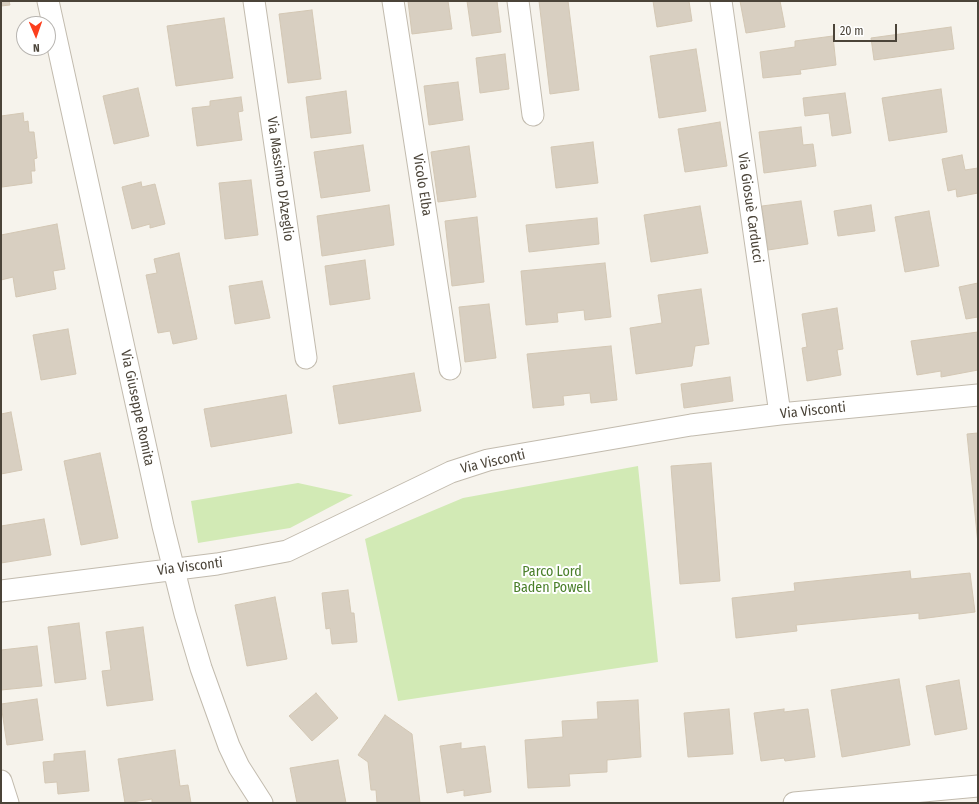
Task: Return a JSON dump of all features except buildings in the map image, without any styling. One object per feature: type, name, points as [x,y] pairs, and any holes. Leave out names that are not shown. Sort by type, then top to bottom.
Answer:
[{"type":"street","name":"Via Giuseppe Romita","points":[[48,1],[173,568],[193,642],[229,746],[239,767],[262,803]]},
{"type":"street","name":"Via Massimo D'Azeglio","points":[[254,1],[306,358]]},
{"type":"street","name":"Vicolo Elba","points":[[393,1],[450,369]]},
{"type":"street","points":[[518,1],[533,114]]},
{"type":"street","name":"Via Giosuè Carducci","points":[[721,1],[780,414]]},
{"type":"street","name":"Via Visconti","points":[[1,591],[173,568],[217,564],[287,551],[451,472],[481,462],[691,425],[780,414],[978,395]]},
{"type":"street","points":[[1,781],[8,803]]},
{"type":"street","points":[[794,803],[978,786]]},
{"type":"green space","name":"Parco Lord Baden Powell","points":[[638,466],[658,662],[398,701],[365,539],[463,498]]},
{"type":"green space","points":[[298,483],[353,495],[290,528],[198,543],[191,501]]}]
